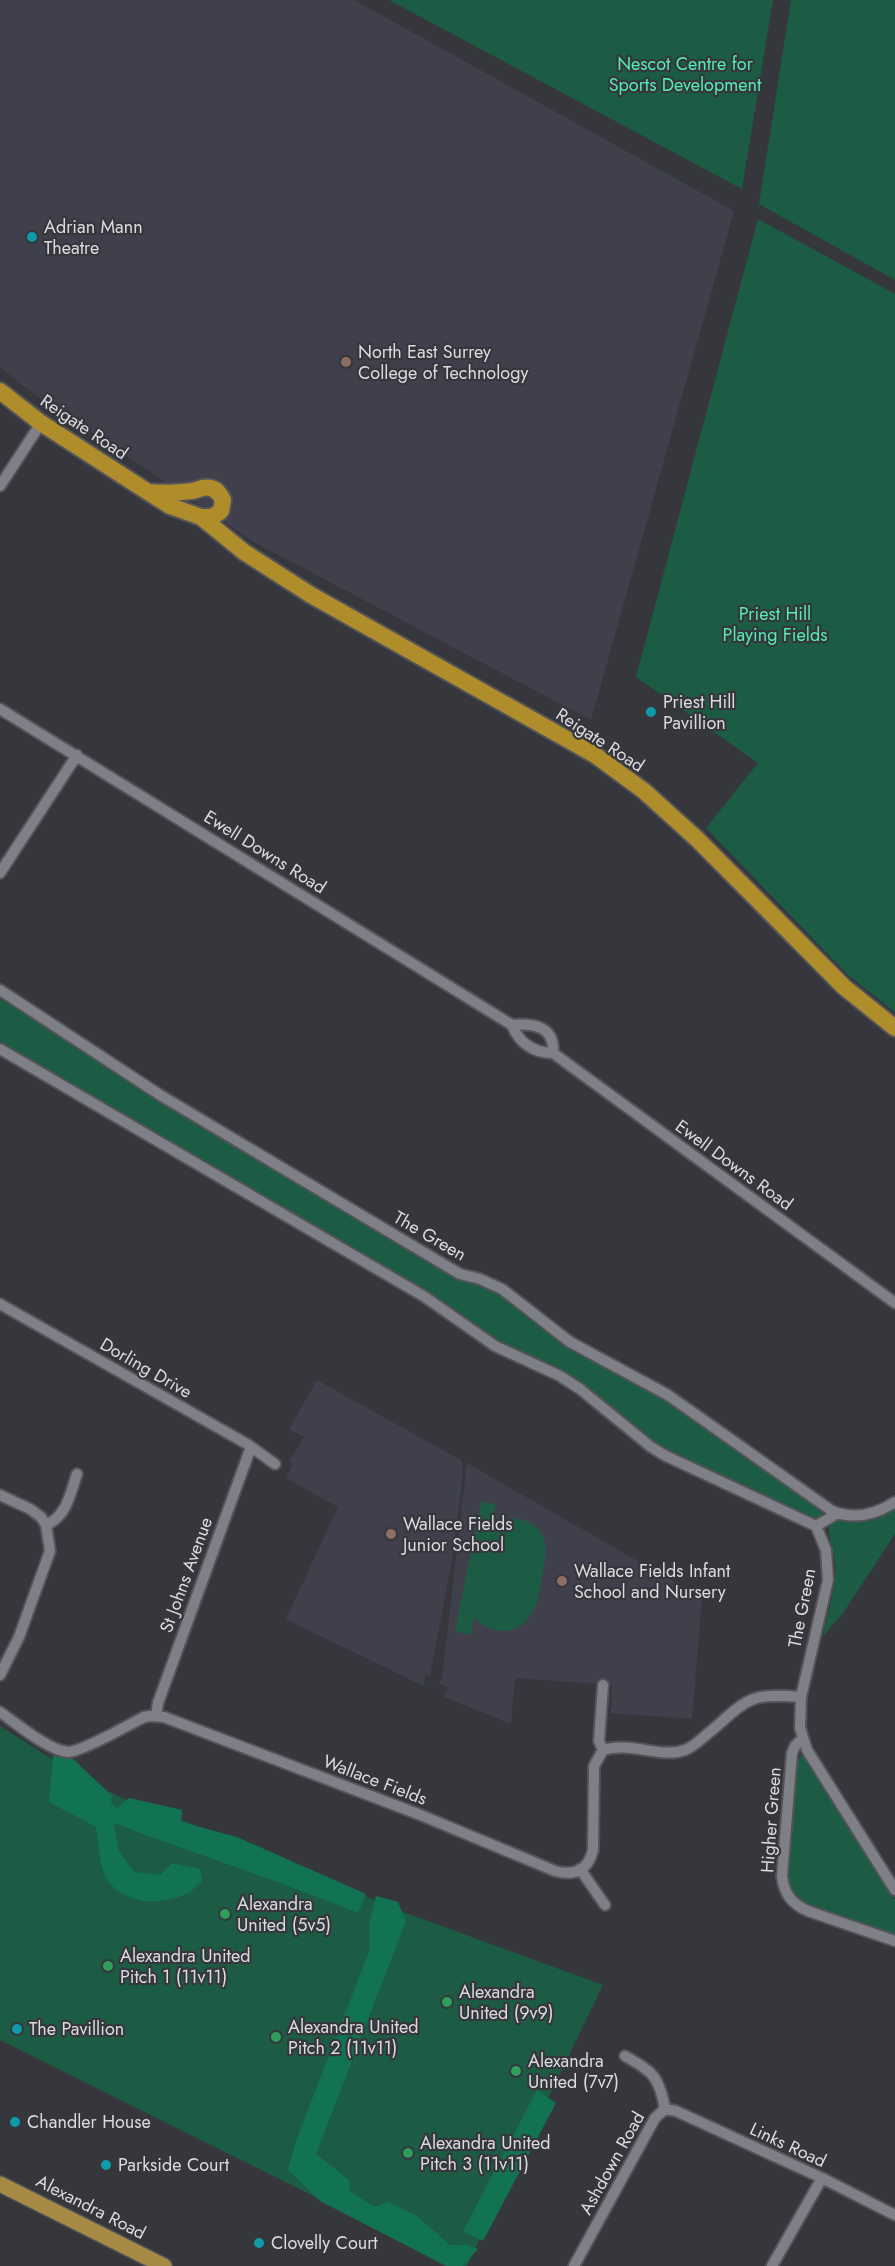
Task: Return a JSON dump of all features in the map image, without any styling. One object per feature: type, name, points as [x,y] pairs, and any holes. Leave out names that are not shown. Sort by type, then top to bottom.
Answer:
[{"type":"highway","name":"Reigate Road","points":[[0,391],[41,423],[170,506],[199,516],[238,546],[311,595],[596,755],[644,791],[697,839],[844,987],[895,1028]]},
{"type":"highway","points":[[148,492],[176,493],[207,487],[218,491],[223,500],[221,511],[238,546]]},
{"type":"highway","points":[[197,490],[192,500],[194,510],[199,516],[212,518],[221,511]]},
{"type":"main road","name":"Alexandra Road","points":[[0,2184],[164,2266]]},
{"type":"street","points":[[0,486],[41,423]]},
{"type":"street","name":"Ewell Downs Road","points":[[0,709],[512,1025],[534,1025],[546,1030],[554,1043],[553,1053]]},
{"type":"street","points":[[0,873],[77,755]]},
{"type":"street","name":"The Green","points":[[0,990],[160,1095],[460,1274],[480,1279],[502,1289],[570,1342],[668,1395],[838,1514]]},
{"type":"street","name":"Ewell Downs Road","points":[[512,1025],[515,1033],[529,1047],[540,1053],[553,1053],[895,1303]]},
{"type":"street","points":[[0,1049],[425,1297],[495,1346],[560,1376],[666,1456],[816,1526],[838,1514],[866,1515],[895,1502]]},
{"type":"street","name":"Dorling Drive","points":[[0,1304],[251,1447],[275,1464]]},
{"type":"street","name":"St Johns Avenue","points":[[156,1716],[158,1703],[251,1447]]},
{"type":"street","points":[[46,1525],[56,1521],[62,1514],[77,1474]]},
{"type":"street","points":[[0,1495],[40,1516],[46,1525],[50,1551],[19,1637],[0,1675]]},
{"type":"street","name":"The Green","points":[[801,1697],[828,1580],[826,1550],[816,1526]]},
{"type":"street","points":[[603,1685],[599,1741],[603,1750]]},
{"type":"street","points":[[603,1750],[620,1747],[683,1751],[699,1741],[750,1699],[775,1695],[801,1697]]},
{"type":"street","name":"Higher Green","points":[[801,1697],[800,1728],[807,1750],[895,1890]]},
{"type":"street","points":[[0,1712],[51,1746],[65,1752],[81,1748],[144,1718],[156,1716]]},
{"type":"street","name":"Wallace Fields","points":[[156,1716],[172,1720],[418,1814],[555,1871],[567,1874],[580,1869]]},
{"type":"street","name":"Higher Green","points":[[802,1739],[792,1753],[782,1876],[786,1894],[799,1907],[808,1911],[895,1941]]},
{"type":"street","points":[[603,1750],[594,1766],[593,1850],[590,1860],[580,1869],[604,1905]]},
{"type":"street","name":"Ashdown Road","points":[[574,2266],[655,2118],[665,2109],[657,2078],[650,2070],[625,2056]]},
{"type":"street","name":"Links Road","points":[[665,2109],[672,2109],[822,2178],[895,2215]]},
{"type":"street","points":[[772,2266],[822,2178]]},
{"type":"shaded area","name":"North East Surrey College of Technology","points":[[0,0],[354,0],[734,211],[591,720],[254,542],[23,386],[0,367]]},
{"type":"shaded area","name":"Wallace Fields Junior School","points":[[317,1380],[462,1461],[462,1483],[452,1560],[430,1676],[426,1674],[423,1686],[286,1619],[338,1507],[286,1478],[293,1464],[289,1462],[304,1437],[289,1429]]},
{"type":"shaded area","name":"Wallace Fields Infant School and Nursery","points":[[467,1463],[702,1598],[692,1719],[611,1713],[612,1685],[515,1678],[511,1724],[444,1697],[448,1688],[439,1683],[442,1678]]},
{"type":"green space","name":"Nescot Centre for Sports Development","points":[[389,0],[773,0],[742,189]]},
{"type":"green space","points":[[791,0],[895,0],[895,280],[759,204]]},
{"type":"green space","name":"Priest Hill Playing Fields","points":[[758,219],[895,294],[895,1012],[848,975],[706,828],[758,763],[636,677]]},
{"type":"green space","points":[[0,994],[17,1009],[168,1104],[499,1294],[566,1346],[666,1398],[822,1511],[822,1518],[816,1521],[782,1503],[729,1483],[661,1447],[591,1392],[498,1343],[0,1045]]},
{"type":"green space","points":[[481,1502],[496,1504],[492,1522],[517,1519],[532,1524],[538,1529],[545,1544],[545,1558],[538,1599],[529,1618],[515,1629],[499,1631],[491,1629],[474,1618],[470,1635],[455,1631]]},
{"type":"green space","points":[[895,1509],[895,1534],[843,1613],[823,1636],[836,1570],[829,1525],[842,1520],[872,1519]]},
{"type":"green space","points":[[0,1726],[55,1761],[119,1797],[187,1822],[406,1913],[603,1985],[467,2266],[454,2266],[0,2040]]},
{"type":"green space","points":[[801,1755],[807,1759],[895,1899],[895,1935],[888,1935],[808,1905],[792,1892],[789,1879],[788,1846],[797,1762]]},
{"type":"green space","points":[[53,1756],[70,1756],[112,1796],[111,1803],[117,1808],[129,1798],[182,1810],[181,1822],[237,1837],[366,1894],[358,1913],[114,1823],[119,1851],[134,1872],[160,1875],[172,1863],[200,1869],[202,1881],[188,1893],[167,1900],[145,1901],[125,1895],[116,1889],[105,1876],[96,1827],[49,1802]]},
{"type":"green space","points":[[376,1896],[398,1902],[406,1921],[316,2154],[349,2180],[350,2191],[374,2207],[388,2202],[417,2216],[450,2245],[467,2245],[478,2249],[463,2266],[446,2266],[320,2201],[288,2170],[296,2141],[370,1949],[369,1924]]},
{"type":"green space","points":[[537,2090],[556,2103],[483,2241],[463,2231]]},
{"type":"place","name":"Adrian Mann Theatre","points":[[32,237]]},
{"type":"place","name":"North East Surrey College of Technology","points":[[346,362]]},
{"type":"place","name":"Priest Hill Pavillion","points":[[651,712]]},
{"type":"place","name":"Wallace Fields Junior School","points":[[391,1534]]},
{"type":"place","name":"Wallace Fields Infant School and Nursery","points":[[562,1581]]},
{"type":"place","name":"Alexandra United (5v5)","points":[[225,1914]]},
{"type":"place","name":"Alexandra United Pitch 1 (11v11)","points":[[108,1966]]},
{"type":"place","name":"Alexandra United (9v9)","points":[[447,2002]]},
{"type":"place","name":"The Pavillion","points":[[17,2029]]},
{"type":"place","name":"Alexandra United Pitch 2 (11v11)","points":[[276,2037]]},
{"type":"place","name":"Alexandra United (7v7)","points":[[516,2071]]},
{"type":"place","name":"Chandler House","points":[[15,2122]]},
{"type":"place","name":"Alexandra United Pitch 3 (11v11)","points":[[408,2153]]},
{"type":"place","name":"Parkside Court","points":[[106,2165]]},
{"type":"place","name":"Clovelly Court","points":[[259,2243]]}]
